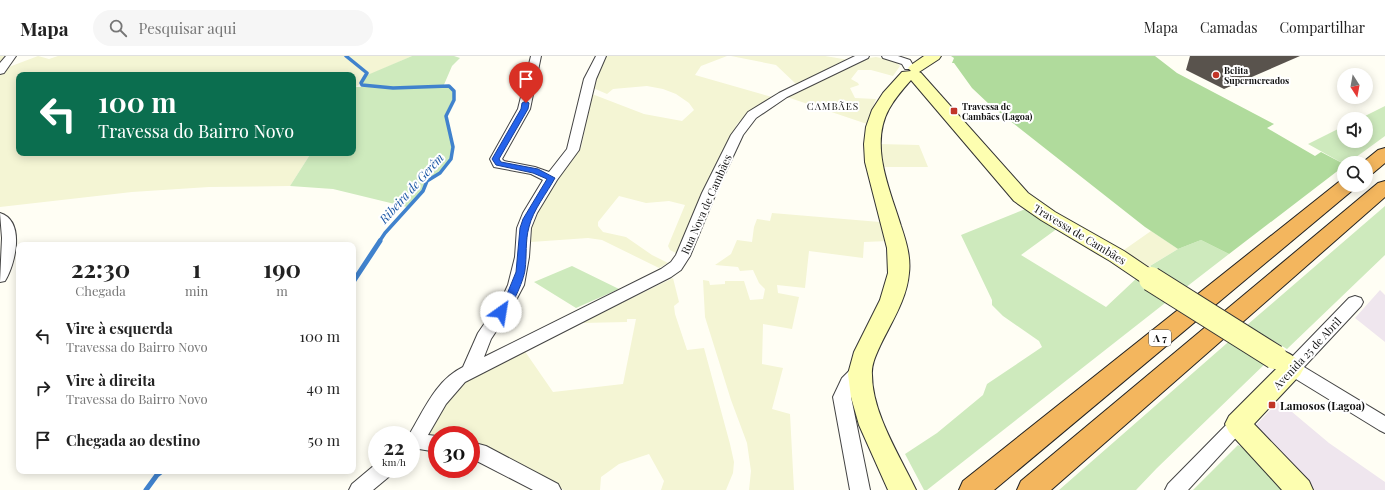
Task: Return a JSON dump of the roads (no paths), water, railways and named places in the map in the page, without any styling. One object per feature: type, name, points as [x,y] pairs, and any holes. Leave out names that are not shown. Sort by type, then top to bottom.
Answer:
[{"type":"highway","points":[[1373,163],[1385,154]]},
{"type":"highway","points":[[1031,490],[1385,187]]},
{"type":"highway","name":"A 7","points":[[973,490],[1338,192]]},
{"type":"street","points":[[0,71],[11,56]]},
{"type":"street","points":[[536,56],[524,109],[496,159],[498,164],[535,171],[551,178]]},
{"type":"street","points":[[471,369],[484,337],[509,300],[516,285],[520,272],[524,228],[530,213],[551,178],[573,150],[586,94],[594,69],[601,56]]},
{"type":"street","name":"Rua Nova de Cambães","points":[[420,432],[451,383],[471,369],[598,308],[666,273],[676,266],[683,256],[709,193],[743,125],[752,115],[783,95],[864,56]]},
{"type":"street","points":[[887,56],[906,62],[912,71]]},
{"type":"street","points":[[898,481],[878,443],[862,395],[859,372],[867,349],[895,289],[899,276],[898,249],[874,167],[872,150],[874,122],[885,100],[896,85],[912,71],[934,56]]},
{"type":"street","name":"Travessa de Cambães","points":[[912,71],[1021,197],[1048,216],[1117,256],[1284,362]]},
{"type":"street","points":[[0,218],[5,223],[10,245],[5,269],[0,277]]},
{"type":"street","name":"Avenida 25 de Abril","points":[[1175,490],[1238,424],[1284,362],[1355,302]]},
{"type":"street","points":[[1284,362],[1385,425]]},
{"type":"street","points":[[859,372],[848,382],[842,397],[860,490]]},
{"type":"street","points":[[1238,424],[1300,490]]},
{"type":"street","points":[[480,453],[552,490]]},
{"type":"street","points":[[359,490],[373,478]]},
{"type":"waterway","name":"Ribeira de Gerêm","points":[[346,56],[367,73],[361,83],[362,85],[393,88],[449,86],[454,91],[454,100],[446,116],[453,147],[451,159],[440,173],[427,181],[423,191],[385,233],[379,242]]},
{"type":"waterway","name":"Ribeira de Gerêm","points":[[356,277],[380,241]]},
{"type":"waterway","name":"Ribeira de Gerêm","points":[[146,490],[158,474]]},
{"type":"place","name":"Belita Supermercados","points":[[1216,75]]},
{"type":"place","name":"Travessa de Cambães (Lagoa)","points":[[954,111]]},
{"type":"place","name":"Lamosos (Lagoa)","points":[[1272,405]]},
{"type":"district","name":"CAMBÃES","points":[[833,106]]}]
